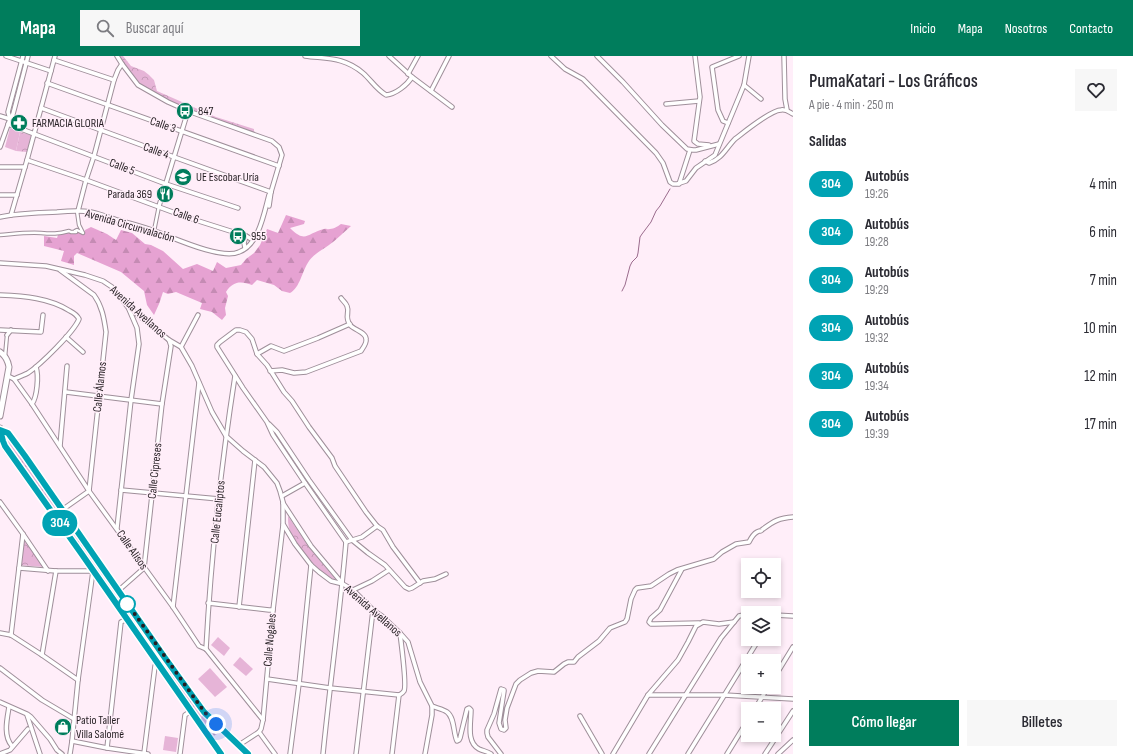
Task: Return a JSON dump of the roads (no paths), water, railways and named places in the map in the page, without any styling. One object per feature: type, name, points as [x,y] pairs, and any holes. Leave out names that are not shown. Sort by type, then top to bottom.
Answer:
[{"type":"main road","points":[[0,352],[5,357],[9,367],[0,416]]},
{"type":"main road","points":[[0,428],[8,433],[204,712],[248,754]]},
{"type":"main road","points":[[0,428],[5,446],[221,754]]},
{"type":"street","points":[[6,56],[51,71]]},
{"type":"street","points":[[10,119],[8,112],[23,56]]},
{"type":"street","points":[[0,148],[13,114],[28,56]]},
{"type":"street","points":[[117,56],[141,87],[188,111],[272,141],[279,147],[282,155],[261,223],[254,240]]},
{"type":"street","points":[[305,56],[347,62],[363,73],[375,86],[386,94],[394,92],[408,84],[412,77]]},
{"type":"street","points":[[389,56],[408,74],[452,107]]},
{"type":"street","points":[[408,74],[418,56]]},
{"type":"street","points":[[431,91],[449,56]]},
{"type":"street","points":[[551,56],[565,69],[583,79],[656,153],[663,163],[670,182],[673,184],[679,184],[686,181],[696,168],[714,156],[744,85],[749,56]]},
{"type":"street","points":[[597,56],[662,125],[684,146],[690,150],[696,150],[719,144]]},
{"type":"street","points":[[695,56],[700,91],[694,141],[698,144],[710,146]]},
{"type":"street","points":[[728,123],[723,121],[718,110],[712,67],[739,56]]},
{"type":"street","points":[[784,56],[785,99],[787,110]]},
{"type":"street","points":[[10,215],[25,168],[54,58],[114,80]]},
{"type":"street","points":[[0,235],[15,233],[55,234],[69,230],[71,232],[76,232],[75,231],[77,230],[83,233],[79,225],[78,211],[114,80],[122,64]]},
{"type":"street","name":"Calle 3","points":[[47,83],[279,166]]},
{"type":"street","points":[[744,85],[761,99]]},
{"type":"street","points":[[666,104],[699,101]]},
{"type":"street","name":"Calle 4","points":[[41,108],[271,192]]},
{"type":"street","points":[[705,161],[710,163],[717,160],[722,156],[730,144],[772,112],[787,110],[793,114]]},
{"type":"street","points":[[154,231],[159,206],[188,111]]},
{"type":"street","points":[[0,116],[10,119]]},
{"type":"street","name":"Calle 5","points":[[8,124],[166,184],[238,208]]},
{"type":"street","points":[[679,184],[690,150]]},
{"type":"street","name":"Calle 6","points":[[27,160],[254,240]]},
{"type":"street","points":[[0,167],[25,168]]},
{"type":"street","points":[[0,195],[17,195]]},
{"type":"street","name":"Avenida Circunvalación","points":[[0,217],[10,215],[78,211],[98,214],[227,254],[241,252],[254,240]]},
{"type":"street","points":[[245,248],[244,244],[246,236]]},
{"type":"street","name":"Avenida Avellanos","points":[[0,263],[46,266],[90,276],[103,281],[112,288],[127,306],[169,340],[181,347],[192,366],[218,424],[226,436],[270,472],[277,483],[283,502],[283,524],[295,544],[311,565],[326,578],[343,584],[353,590],[373,610],[400,632],[408,642],[420,682],[432,706]]},
{"type":"street","name":"Calle Álamos","points":[[59,269],[94,295],[102,309],[106,332],[98,396],[90,491]]},
{"type":"street","points":[[0,295],[44,300],[62,306],[78,316],[79,321],[66,337],[36,367],[27,374],[14,379]]},
{"type":"street","points":[[270,370],[282,370],[294,373],[306,372],[359,352],[364,347],[366,337],[350,324],[347,318],[347,306],[341,298]]},
{"type":"street","points":[[117,528],[131,400],[139,344],[137,328],[127,306]]},
{"type":"street","points":[[0,330],[41,332],[43,315]]},
{"type":"street","points":[[181,347],[198,315]]},
{"type":"street","points":[[257,354],[271,346],[284,351],[350,324]]},
{"type":"street","points":[[5,357],[7,335],[11,330]]},
{"type":"street","points":[[323,754],[343,584],[346,542],[323,511],[273,435],[267,422],[235,376],[217,345],[234,331],[240,330],[246,332],[252,339],[257,354],[332,458],[366,512],[377,526],[383,530],[393,547],[420,583]]},
{"type":"street","points":[[66,337],[83,352]]},
{"type":"street","name":"Calle Cipreses","points":[[144,568],[162,404],[171,346],[169,340]]},
{"type":"street","points":[[60,446],[68,366]]},
{"type":"street","points":[[32,404],[36,393],[38,372],[36,367]]},
{"type":"street","name":"Calle Alisos","points":[[8,376],[14,379],[32,404],[90,491],[199,646],[206,649],[263,720]]},
{"type":"street","name":"Calle Eucaliptos","points":[[206,649],[208,604],[219,499],[235,376]]},
{"type":"street","points":[[173,607],[199,382]]},
{"type":"street","points":[[0,383],[6,385]]},
{"type":"street","points":[[66,392],[162,404]]},
{"type":"street","points":[[267,422],[277,432],[352,540],[385,565],[407,588],[412,588],[423,581],[438,578],[446,574]]},
{"type":"street","points":[[240,606],[255,460]]},
{"type":"street","points":[[282,496],[305,483]]},
{"type":"street","points":[[121,490],[219,499]]},
{"type":"street","points":[[62,510],[90,491]]},
{"type":"street","points":[[0,502],[24,534],[48,571]]},
{"type":"street","points":[[283,502],[311,546],[343,584]]},
{"type":"street","points":[[501,754],[487,733],[494,714],[500,690],[503,689],[504,691],[501,705],[502,714],[499,723],[501,729],[504,730],[506,728],[505,720],[507,708],[516,684],[531,673],[538,671],[554,672],[568,662],[574,662],[578,657],[599,641],[610,628],[625,622],[629,615],[634,593],[637,588],[651,586],[669,574],[714,558],[730,546],[749,542],[753,534],[760,531],[770,523],[793,517]]},
{"type":"street","name":"Calle Nogales","points":[[259,732],[263,720],[273,610],[283,524]]},
{"type":"street","points":[[346,542],[362,537],[377,526]]},
{"type":"street","points":[[11,635],[24,534]]},
{"type":"street","points":[[290,754],[299,684],[311,565]]},
{"type":"street","points":[[19,568],[56,572],[93,571],[78,680],[70,754]]},
{"type":"street","points":[[118,591],[144,568]]},
{"type":"street","points":[[682,569],[660,610],[651,618],[649,622],[651,624],[707,622],[719,624],[734,622]]},
{"type":"street","points":[[353,590],[372,581],[389,570]]},
{"type":"street","points":[[42,655],[56,572]]},
{"type":"street","points":[[208,604],[273,610]]},
{"type":"street","points":[[356,754],[373,610]]},
{"type":"street","points":[[781,615],[793,616]]},
{"type":"street","points":[[650,754],[721,638],[741,616]]},
{"type":"street","points":[[107,748],[121,622],[127,619]]},
{"type":"street","points":[[613,754],[648,695],[678,660],[694,628],[699,623]]},
{"type":"street","points":[[392,754],[399,695],[403,692],[404,687],[400,632]]},
{"type":"street","points":[[0,633],[11,635],[78,680]]},
{"type":"street","points":[[688,754],[755,646]]},
{"type":"street","points":[[781,667],[793,647]]},
{"type":"street","points":[[72,740],[107,748],[146,754],[155,666],[158,664]]},
{"type":"street","points":[[0,668],[42,700],[74,719]]},
{"type":"street","points":[[267,679],[330,688],[399,695]]},
{"type":"street","points":[[759,702],[764,694]]},
{"type":"street","points":[[648,695],[724,695],[793,699]]},
{"type":"street","points":[[0,702],[27,714],[62,754]]},
{"type":"street","points":[[425,754],[432,715],[432,706],[449,713],[458,741],[463,728],[467,709],[469,708],[471,725],[470,734],[472,742],[479,749],[491,754]]},
{"type":"street","points":[[9,707],[6,726],[11,754]]},
{"type":"street","points":[[180,754],[185,715],[191,711]]},
{"type":"street","points":[[765,754],[793,711]]},
{"type":"street","points":[[27,714],[40,754]]},
{"type":"street","points":[[580,716],[602,754]]},
{"type":"street","points":[[0,754],[11,748],[28,729]]},
{"type":"street","points":[[727,754],[741,731]]},
{"type":"street","points":[[239,745],[259,732],[276,754]]},
{"type":"street","points":[[778,754],[793,740]]},
{"type":"waterway","points":[[622,291],[630,266],[637,257],[640,237],[651,222],[670,189]]},
{"type":"place","name":"847","points":[[185,111]]},
{"type":"place","name":"FARMACIA GLORIA","points":[[19,123]]},
{"type":"place","name":"UE Escobar Uría","points":[[183,177]]},
{"type":"place","name":"Parada 369","points":[[165,194]]},
{"type":"place","name":"955","points":[[238,236]]},
{"type":"place","name":"Patio Taller Villa Salomé","points":[[63,727]]}]
